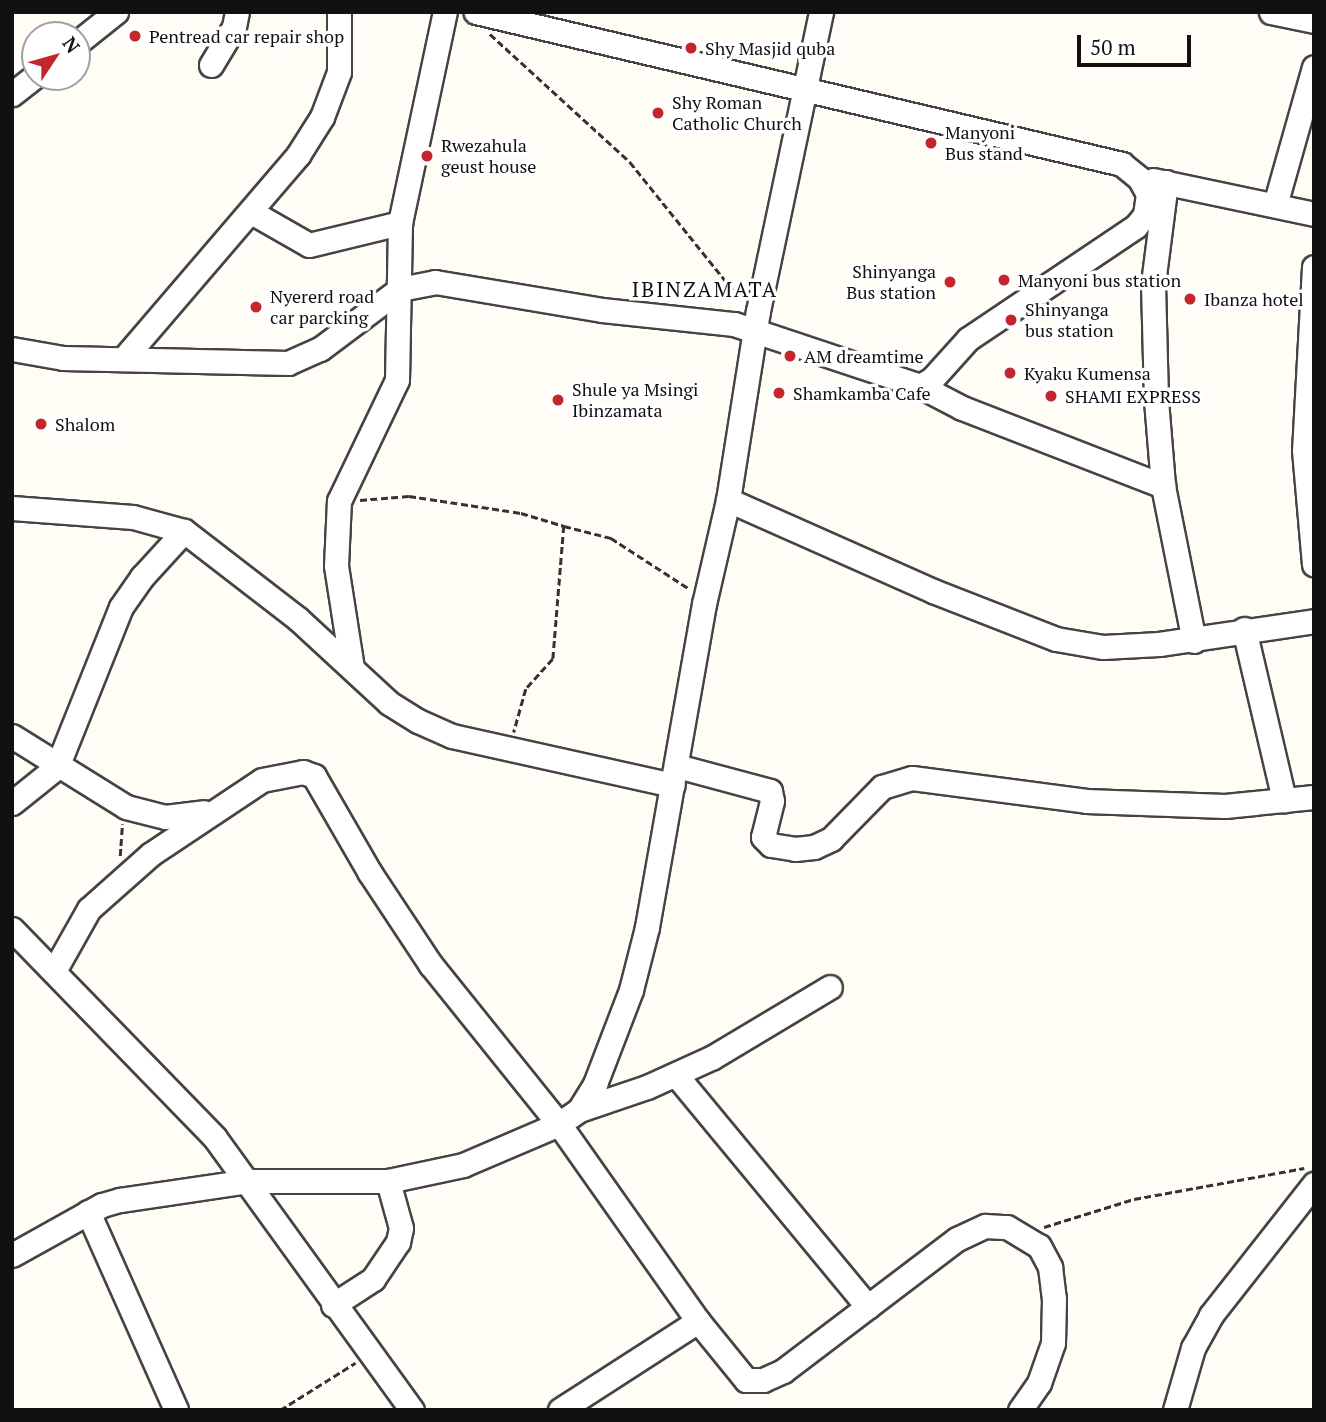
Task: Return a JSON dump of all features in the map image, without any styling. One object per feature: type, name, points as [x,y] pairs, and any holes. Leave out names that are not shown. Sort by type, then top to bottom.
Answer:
[{"type":"street","points":[[91,32],[116,12]]},
{"type":"street","points":[[211,65],[234,27],[237,12]]},
{"type":"street","points":[[125,357],[253,213],[298,155],[332,96],[339,72],[339,12]]},
{"type":"street","points":[[352,668],[337,566],[339,501],[397,380],[400,222],[444,12]]},
{"type":"street","points":[[579,1110],[608,1058],[631,990],[675,776],[704,604],[728,500],[757,323],[821,12]]},
{"type":"street","points":[[1270,12],[1314,21]]},
{"type":"street","points":[[477,13],[806,87],[1122,164],[1139,178],[1149,194],[1145,215],[1136,226],[968,339],[932,379],[920,386]]},
{"type":"street","points":[[1275,205],[1314,67]]},
{"type":"street","points":[[1139,178],[1314,214]]},
{"type":"street","points":[[1166,182],[1153,284],[1164,486],[1194,641]]},
{"type":"street","points":[[253,213],[309,245],[400,222]]},
{"type":"street","points":[[1314,267],[1304,450],[1314,565]]},
{"type":"street","points":[[12,349],[63,358],[125,357],[288,363],[320,349],[400,289],[435,282],[536,301],[757,323],[894,381],[920,386],[962,408],[1164,486]]},
{"type":"street","points":[[728,500],[933,591],[1056,639],[1102,647],[1194,641],[1244,629],[1314,621]]},
{"type":"street","points":[[12,508],[133,517],[184,531],[297,618],[389,703],[418,721],[452,736],[514,752],[770,791],[772,801],[763,837],[771,845],[795,849],[814,847],[831,839],[882,787],[912,778],[1086,801],[1225,806],[1314,797]]},
{"type":"street","points":[[12,803],[57,767],[121,607],[142,577],[184,531]]},
{"type":"street","points":[[1244,629],[1284,800]]},
{"type":"street","points":[[12,736],[57,767],[126,807],[165,817],[213,810]]},
{"type":"street","points":[[54,971],[80,920],[121,877],[213,810],[262,780],[303,772],[314,776],[370,873],[431,965],[559,1124],[698,1321],[746,1380],[763,1380],[783,1371],[957,1239],[985,1226],[1006,1227],[1040,1246],[1050,1267],[1054,1299],[1053,1343],[1039,1384],[1020,1410]]},
{"type":"street","points":[[12,929],[186,1105],[248,1181],[333,1305],[412,1410]]},
{"type":"street","points":[[12,1255],[88,1212],[120,1200],[248,1181],[388,1181],[463,1165],[559,1124],[579,1110],[676,1075],[753,1035],[830,987]]},
{"type":"street","points":[[676,1075],[868,1307]]},
{"type":"street","points":[[333,1305],[373,1279],[398,1242],[401,1228],[388,1181]]},
{"type":"street","points":[[1175,1410],[1193,1348],[1211,1315],[1314,1184]]},
{"type":"street","points":[[88,1212],[176,1410]]},
{"type":"street","points":[[559,1410],[698,1321]]},
{"type":"path","points":[[477,13],[500,48],[545,83],[630,162],[757,323]]},
{"type":"path","points":[[339,501],[409,496],[521,513],[611,538],[692,591],[704,604]]},
{"type":"path","points":[[514,752],[523,696],[552,659],[564,526]]},
{"type":"path","points":[[121,877],[126,807]]},
{"type":"path","points":[[1021,1234],[1134,1199],[1314,1166]]},
{"type":"path","points":[[280,1410],[370,1354]]},
{"type":"place","name":"Pentread car repair shop","points":[[135,36]]},
{"type":"place","name":"Shy Masjid quba","points":[[691,48]]},
{"type":"place","name":"Shy Roman Catholic Church","points":[[658,113]]},
{"type":"place","name":"Manyoni Bus stand","points":[[931,143]]},
{"type":"place","name":"Rwezahula geust house","points":[[427,156]]},
{"type":"place","name":"Manyoni bus station","points":[[1004,280]]},
{"type":"place","name":"Shinyanga Bus station","points":[[950,282]]},
{"type":"place","name":"Ibanza hotel","points":[[1190,299]]},
{"type":"place","name":"Nyererd road car parcking","points":[[256,307]]},
{"type":"place","name":"Shinyanga bus station","points":[[1011,320]]},
{"type":"place","name":"AM dreamtime","points":[[790,356]]},
{"type":"place","name":"Kyaku Kumensa","points":[[1010,373]]},
{"type":"place","name":"Shamkamba Cafe","points":[[779,393]]},
{"type":"place","name":"SHAMI EXPRESS","points":[[1051,396]]},
{"type":"place","name":"Shule ya Msingi Ibinzamata","points":[[558,400]]},
{"type":"place","name":"Shalom","points":[[41,424]]},
{"type":"district","name":"IBINZAMATA","points":[[705,289]]}]
